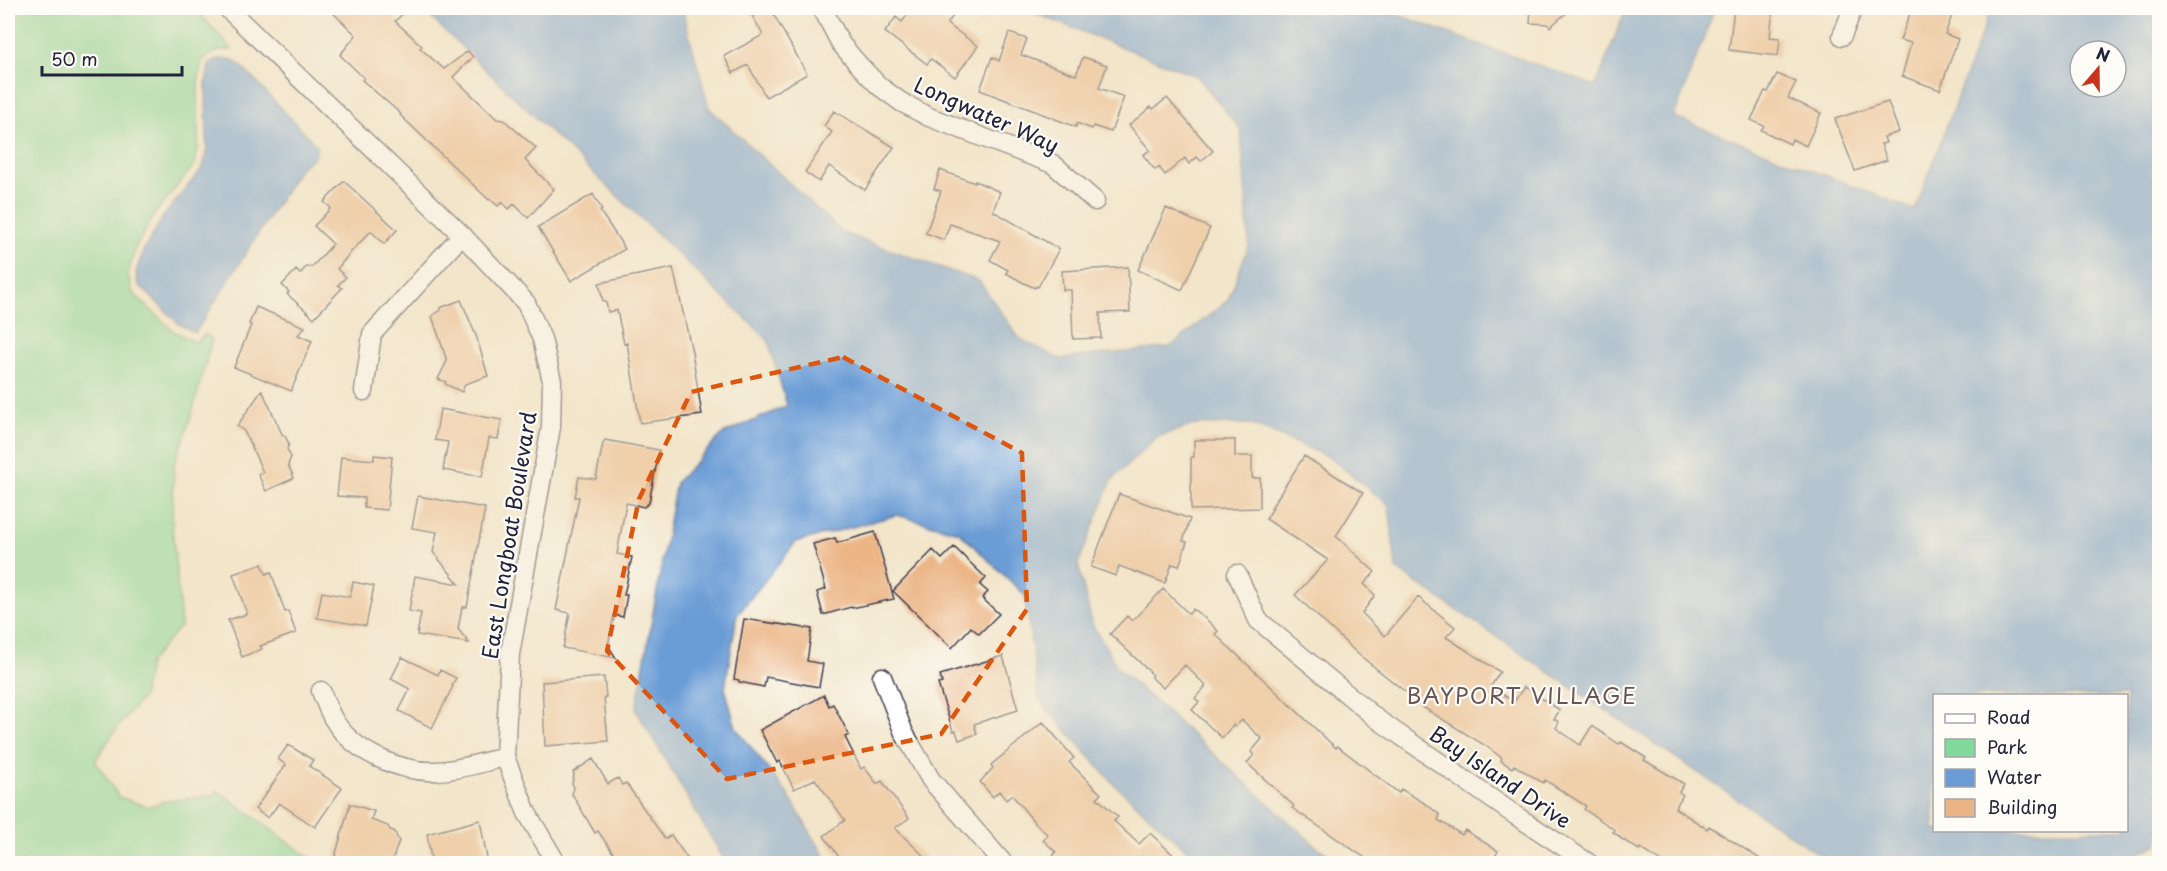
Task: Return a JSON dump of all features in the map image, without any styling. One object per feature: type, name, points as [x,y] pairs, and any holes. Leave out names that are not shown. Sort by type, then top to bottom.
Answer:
[{"type":"street","name":"East Longboat Boulevard","points":[[227,8],[462,235],[526,303],[542,339],[552,381],[551,427],[510,654],[505,757],[527,813],[556,864]]},
{"type":"street","name":"Longwater Way","points":[[822,8],[841,44],[858,65],[879,86],[901,102],[929,117],[1053,164],[1095,201]]},
{"type":"street","points":[[1842,36],[1853,8]]},
{"type":"street","points":[[364,391],[372,334],[462,235]]},
{"type":"street","name":"Bay Island Drive","points":[[1237,574],[1258,620],[1377,719],[1590,864]]},
{"type":"street","points":[[882,677],[904,733],[931,780],[1004,864]]},
{"type":"street","points":[[321,691],[334,721],[346,735],[380,759],[399,767],[437,771],[505,757]]},
{"type":"highlighted area","points":[[843,357],[1022,453],[1027,609],[941,734],[727,779],[607,651],[639,499],[691,392]]},
{"type":"green space","points":[[8,8],[195,8],[232,50],[219,50],[202,60],[198,84],[198,148],[195,164],[156,212],[136,246],[128,274],[132,292],[173,331],[194,342],[205,334],[212,339],[191,417],[174,465],[172,525],[181,625],[149,663],[143,697],[116,729],[95,761],[119,797],[148,807],[166,801],[215,795],[217,790],[317,863],[8,863]]},
{"type":"water","points":[[421,8],[682,8],[709,108],[843,233],[979,281],[1019,338],[1059,359],[1170,347],[1228,300],[1249,245],[1241,130],[1197,76],[1021,8],[1379,8],[1596,86],[1626,8],[1715,8],[1674,117],[1915,210],[1991,8],[2159,8],[2159,844],[2134,855],[2107,863],[1832,863],[1396,569],[1389,505],[1329,457],[1251,424],[1194,425],[1157,437],[1112,480],[1078,564],[1092,624],[1118,668],[1317,847],[1342,863],[1201,863],[1114,784],[1039,700],[1025,595],[959,532],[897,515],[796,542],[737,615],[725,688],[736,728],[788,795],[829,863],[726,863],[636,710],[676,482],[723,434],[787,406],[768,340]]},
{"type":"water","points":[[220,59],[231,59],[241,66],[317,146],[315,156],[300,168],[195,333],[179,324],[138,284],[136,272],[143,251],[163,217],[203,167],[207,148],[206,83],[209,64]]},
{"type":"building","points":[[328,8],[409,8],[395,21],[444,69],[468,51],[473,57],[453,77],[497,119],[504,120],[536,148],[525,160],[554,189],[528,218],[514,204],[509,209],[502,202],[498,206],[489,200],[401,114],[362,80],[364,78],[340,55],[356,35]]},
{"type":"building","points":[[748,8],[770,8],[807,74],[766,97],[748,65],[733,73],[724,56],[763,35]]},
{"type":"building","points":[[913,8],[959,8],[947,24],[978,46],[955,77],[931,59],[927,64],[885,32],[896,17],[902,22]]},
{"type":"building","points":[[1531,8],[1572,8],[1550,27],[1548,24],[1530,23]]},
{"type":"building","points":[[1734,8],[1773,8],[1770,37],[1780,38],[1778,56],[1729,50]]},
{"type":"building","points":[[1912,8],[1955,8],[1945,34],[1958,39],[1940,90],[1902,76],[1911,43],[1900,40]]},
{"type":"building","points":[[1009,33],[1027,39],[1021,55],[1076,75],[1083,57],[1107,65],[1099,88],[1124,97],[1111,132],[1093,126],[1092,129],[1077,123],[1076,127],[980,90],[992,57],[999,61]]},
{"type":"building","points":[[1777,74],[1796,82],[1788,98],[1821,113],[1806,146],[1792,139],[1790,144],[1761,130],[1764,126],[1751,120],[1765,91],[1768,92]]},
{"type":"building","points":[[1167,98],[1213,151],[1201,161],[1197,157],[1189,164],[1185,158],[1165,175],[1159,167],[1155,170],[1143,155],[1150,150],[1129,125],[1151,107],[1153,109]]},
{"type":"building","points":[[1888,102],[1899,132],[1884,137],[1886,143],[1881,144],[1887,160],[1855,171],[1835,119]]},
{"type":"building","points":[[834,111],[894,147],[865,190],[829,166],[819,182],[805,172],[832,132],[824,126]]},
{"type":"building","points":[[940,170],[1000,192],[993,211],[1059,249],[1038,287],[1035,288],[1006,273],[1008,270],[990,260],[1000,241],[950,224],[944,240],[926,233],[941,191],[934,189]]},
{"type":"building","points":[[344,181],[397,230],[384,244],[371,231],[351,252],[337,269],[346,277],[338,285],[342,288],[314,318],[287,294],[289,292],[282,285],[296,270],[300,274],[306,267],[312,267],[333,244],[314,226],[331,208],[324,202]]},
{"type":"building","points":[[593,194],[602,210],[600,211],[625,249],[571,281],[538,227]]},
{"type":"building","points":[[1166,208],[1210,228],[1182,290],[1138,270]]},
{"type":"building","points":[[1128,267],[1130,312],[1100,313],[1101,338],[1073,339],[1071,290],[1063,290],[1062,271]]},
{"type":"building","points":[[673,268],[692,352],[702,415],[640,423],[627,343],[624,344],[617,310],[608,312],[606,302],[603,302],[599,283]]},
{"type":"building","points":[[461,300],[477,338],[488,376],[465,384],[462,392],[438,379],[447,361],[432,316],[441,310],[440,308]]},
{"type":"building","points":[[256,307],[305,327],[298,335],[312,341],[291,391],[234,367]]},
{"type":"building","points":[[262,390],[289,444],[287,449],[291,457],[288,465],[294,478],[266,491],[258,474],[263,472],[244,431],[237,426]]},
{"type":"building","points":[[440,409],[502,420],[498,439],[489,438],[482,477],[443,470],[448,442],[435,440]]},
{"type":"building","points":[[605,440],[659,450],[649,503],[644,507],[626,503],[617,554],[632,557],[624,595],[627,595],[623,617],[614,615],[608,645],[616,658],[563,648],[570,613],[556,610],[579,497],[575,497],[579,477],[596,479]]},
{"type":"building","points":[[1194,440],[1235,440],[1235,456],[1252,456],[1252,478],[1260,478],[1260,508],[1191,510],[1191,457],[1194,457]]},
{"type":"building","points":[[374,455],[392,457],[387,510],[364,508],[364,498],[337,496],[341,457],[374,460]]},
{"type":"building","points":[[1304,456],[1363,493],[1336,536],[1375,572],[1364,584],[1375,595],[1362,613],[1385,636],[1418,597],[1455,627],[1446,637],[1500,672],[1491,686],[1514,702],[1524,687],[1560,710],[1554,719],[1559,722],[1556,728],[1580,745],[1592,726],[1646,758],[1644,760],[1684,784],[1679,792],[1683,795],[1675,808],[1707,829],[1709,826],[1768,864],[1665,864],[1620,838],[1613,832],[1615,830],[1584,809],[1586,806],[1545,780],[1543,783],[1514,765],[1512,768],[1501,761],[1502,758],[1486,746],[1421,706],[1358,654],[1295,595],[1328,560],[1266,519]]},
{"type":"building","points":[[1119,494],[1190,519],[1183,541],[1187,542],[1179,566],[1172,564],[1165,583],[1119,566],[1116,576],[1091,567]]},
{"type":"building","points":[[418,496],[485,508],[467,607],[462,607],[458,629],[469,643],[417,635],[421,613],[409,611],[415,576],[459,584],[433,552],[437,532],[412,528]]},
{"type":"building","points":[[875,532],[894,599],[823,615],[817,592],[826,589],[813,544],[835,538],[837,543]]},
{"type":"building","points":[[954,547],[986,578],[980,585],[988,592],[982,598],[999,614],[979,634],[971,627],[952,648],[893,591],[933,550],[942,559]]},
{"type":"building","points":[[262,564],[266,574],[271,572],[285,612],[288,611],[296,633],[260,646],[262,649],[242,657],[228,620],[247,614],[233,574]]},
{"type":"building","points":[[353,582],[374,586],[366,626],[317,618],[322,592],[350,597]]},
{"type":"building","points":[[1163,589],[1189,614],[1193,609],[1208,621],[1218,631],[1215,634],[1336,748],[1337,746],[1399,793],[1401,789],[1426,804],[1440,815],[1438,820],[1462,835],[1465,830],[1498,851],[1491,864],[1374,864],[1292,808],[1294,806],[1247,763],[1254,755],[1251,752],[1262,739],[1242,720],[1235,727],[1233,725],[1222,738],[1192,710],[1199,702],[1195,698],[1206,686],[1185,665],[1163,688],[1151,677],[1153,675],[1110,634],[1127,616],[1132,621]]},
{"type":"building","points":[[744,619],[812,629],[807,661],[823,664],[819,687],[766,677],[764,687],[734,679]]},
{"type":"building","points":[[1003,656],[1018,710],[974,724],[977,734],[959,740],[956,731],[953,731],[938,684],[942,683],[940,675]]},
{"type":"building","points":[[402,657],[438,675],[440,670],[456,678],[432,728],[399,711],[410,689],[391,679]]},
{"type":"building","points":[[604,677],[608,741],[545,746],[542,682]]},
{"type":"building","points":[[824,695],[829,706],[833,704],[849,735],[845,737],[861,769],[864,767],[877,784],[882,781],[909,818],[895,828],[932,864],[844,864],[824,836],[845,820],[815,779],[794,789],[780,761],[777,763],[760,730]]},
{"type":"building","points":[[1043,722],[1074,758],[1069,762],[1101,794],[1097,798],[1118,817],[1114,821],[1139,844],[1150,833],[1183,864],[1060,864],[1053,856],[1056,852],[1043,840],[1048,835],[1012,795],[1006,800],[999,791],[993,797],[980,782],[993,768],[991,765]]},
{"type":"building","points":[[288,745],[313,760],[309,766],[342,788],[315,827],[279,803],[268,818],[255,809],[286,765],[278,759]]},
{"type":"building","points":[[593,759],[608,784],[618,778],[622,785],[626,783],[665,839],[671,835],[687,858],[678,864],[625,864],[621,857],[618,860],[598,831],[595,833],[572,794],[573,772]]},
{"type":"building","points":[[350,804],[374,811],[371,820],[388,826],[394,831],[399,841],[391,864],[333,864]]},
{"type":"building","points":[[480,820],[488,864],[432,864],[427,834]]},
{"type":"district","name":"BAYPORT VILLAGE","points":[[1522,694]]}]
